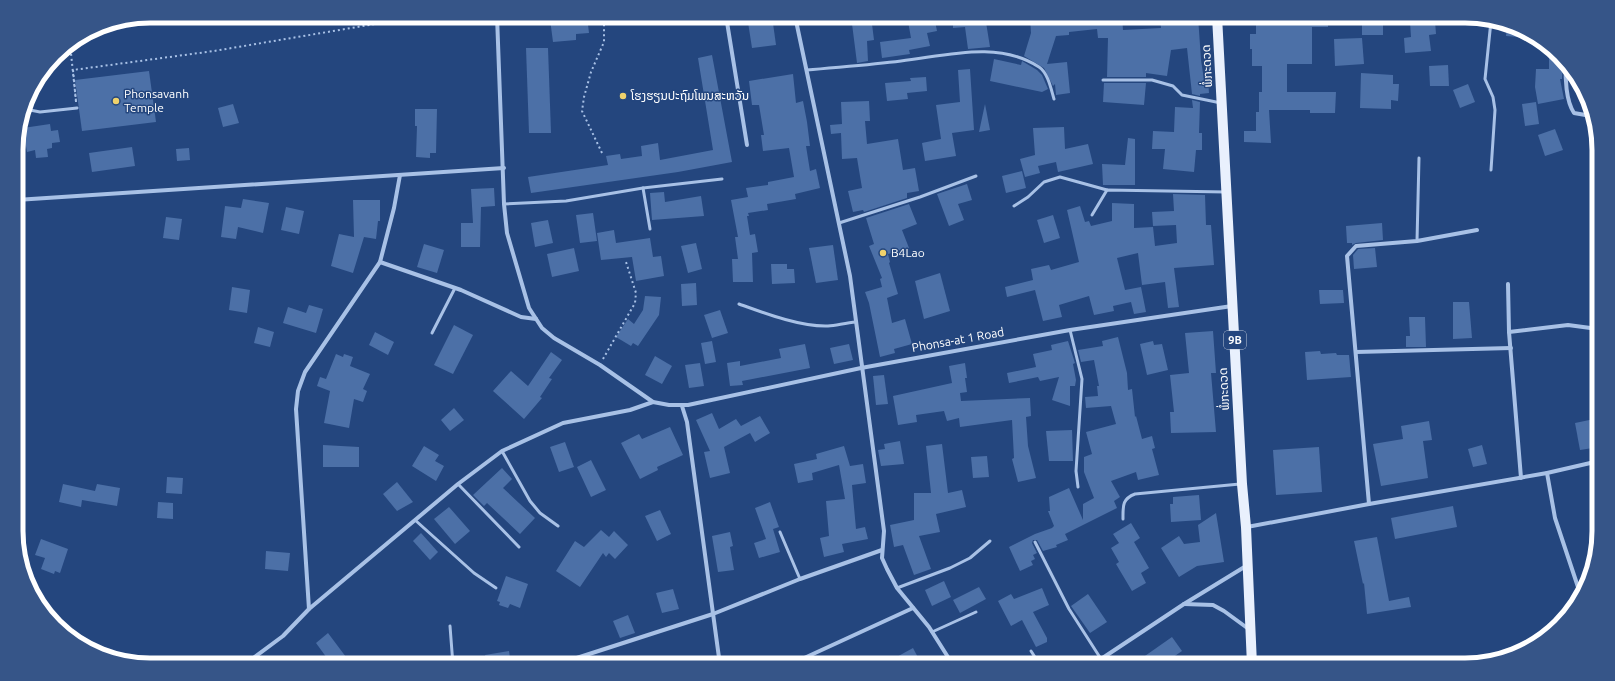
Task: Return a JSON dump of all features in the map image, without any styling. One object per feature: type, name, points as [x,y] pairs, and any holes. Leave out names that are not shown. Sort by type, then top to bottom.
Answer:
[{"type":"main road","name":"ພໍ່ກະດວດ","points":[[1217,23],[1242,484],[1246,527],[1252,658]]},
{"type":"street","points":[[497,23],[504,168],[504,204],[508,232],[529,308],[542,328],[554,338],[600,365],[653,402]]},
{"type":"street","points":[[727,23],[747,145]]},
{"type":"street","points":[[797,23],[850,276],[861,368],[884,531],[882,558],[898,588],[932,632],[949,658]]},
{"type":"street","points":[[1565,72],[1569,106],[1574,113],[1587,115]]},
{"type":"street","points":[[23,200],[504,168]]},
{"type":"street","points":[[310,609],[296,410],[298,391],[305,372],[380,262],[394,208],[400,175]]},
{"type":"street","points":[[1369,504],[1347,256],[1356,246],[1417,241],[1477,230]]},
{"type":"street","points":[[380,262],[455,288],[521,317],[536,319]]},
{"type":"street","points":[[1508,284],[1509,332],[1521,478]]},
{"type":"street","name":"Phonsa-at 1 Road","points":[[653,402],[682,406],[861,368],[1070,330],[1233,306]]},
{"type":"street","points":[[1509,332],[1568,325],[1592,328]]},
{"type":"street","points":[[1356,352],[1511,348]]},
{"type":"street","points":[[253,658],[283,636],[310,609],[458,484],[502,451],[563,422],[630,410],[653,402]]},
{"type":"street","points":[[682,406],[687,422],[719,658]]},
{"type":"street","points":[[1246,527],[1369,504],[1547,474],[1592,463]]},
{"type":"street","points":[[1547,474],[1555,518],[1578,588]]},
{"type":"street","points":[[577,658],[713,614],[800,579],[882,550]]},
{"type":"street","points":[[1103,658],[1184,604],[1247,566]]},
{"type":"street","points":[[1184,604],[1213,605],[1224,610],[1250,630]]},
{"type":"street","points":[[804,658],[913,608]]},
{"type":"lane","points":[[1491,25],[1486,79],[1493,98],[1494,110],[1491,170]]},
{"type":"lane","points":[[807,70],[966,53],[996,52],[1019,58],[1040,67],[1049,82],[1054,100]]},
{"type":"lane","points":[[1103,80],[1152,80],[1173,86],[1182,95],[1222,103]]},
{"type":"lane","points":[[30,110],[40,112],[77,108]]},
{"type":"lane","points":[[1417,241],[1419,158]]},
{"type":"lane","points":[[839,223],[920,197],[976,176]]},
{"type":"lane","points":[[1014,206],[1028,197],[1044,182],[1060,177],[1107,190],[1227,192]]},
{"type":"lane","points":[[504,204],[566,201],[643,188],[722,179]]},
{"type":"lane","points":[[643,188],[650,229]]},
{"type":"lane","points":[[1092,215],[1107,190]]},
{"type":"lane","points":[[432,333],[455,288]]},
{"type":"lane","points":[[739,304],[775,317],[826,326],[856,322]]},
{"type":"lane","points":[[1070,330],[1082,379],[1076,471],[1078,487]]},
{"type":"lane","points":[[502,451],[530,501],[540,513],[558,526]]},
{"type":"lane","points":[[458,484],[519,547]]},
{"type":"lane","points":[[1123,519],[1123,504],[1127,498],[1135,494],[1242,484]]},
{"type":"lane","points":[[415,520],[474,573],[496,588]]},
{"type":"lane","points":[[780,532],[800,579]]},
{"type":"lane","points":[[898,588],[970,558],[990,541]]},
{"type":"lane","points":[[1035,542],[1069,609],[1100,658]]},
{"type":"lane","points":[[932,632],[976,612]]},
{"type":"lane","points":[[450,626],[452,658]]},
{"type":"lane","points":[[1031,651],[1036,658]]},
{"type":"path","points":[[77,108],[73,70],[214,51],[377,23]]},
{"type":"path","points":[[602,153],[582,111],[590,72],[604,42],[604,23]]},
{"type":"path","points":[[71,51],[77,108]]},
{"type":"path","points":[[600,365],[635,303],[636,293],[626,262]]},
{"type":"building","points":[[551,23],[588,23],[589,33],[576,34],[576,40],[553,42]]},
{"type":"building","points":[[748,23],[773,23],[776,45],[752,48]]},
{"type":"building","points":[[852,23],[872,23],[874,40],[867,41],[868,61],[857,63]]},
{"type":"building","points":[[908,23],[935,23],[937,31],[927,33],[930,46],[909,50],[910,54],[882,58],[880,42],[911,38]]},
{"type":"building","points":[[953,23],[986,23],[990,47],[968,49],[965,27],[953,28]]},
{"type":"building","points":[[1030,23],[1122,23],[1123,30],[1161,28],[1161,23],[1198,23],[1204,80],[1208,79],[1209,93],[1200,94],[1200,96],[1192,94],[1187,48],[1171,50],[1167,76],[1146,73],[1146,77],[1107,77],[1108,38],[1098,38],[1097,29],[1069,32],[1069,35],[1056,36],[1047,64],[1067,62],[1070,93],[1056,95],[1055,84],[1053,86],[1044,68],[1024,56],[1031,33]]},
{"type":"building","points":[[1256,23],[1328,23],[1328,27],[1312,27],[1312,64],[1287,64],[1287,92],[1336,92],[1335,113],[1310,113],[1310,110],[1269,110],[1271,143],[1244,142],[1244,131],[1256,131],[1256,112],[1259,112],[1259,92],[1262,92],[1262,66],[1252,66],[1252,49],[1250,49],[1250,34],[1256,34]]},
{"type":"building","points":[[1362,23],[1383,23],[1383,35],[1362,35]]},
{"type":"building","points":[[1410,23],[1435,23],[1436,34],[1429,35],[1431,51],[1405,53],[1404,38],[1411,37]]},
{"type":"building","points":[[1506,30],[1523,37],[1506,36]]},
{"type":"building","points":[[1362,38],[1364,64],[1335,66],[1334,39]]},
{"type":"building","points":[[526,48],[548,48],[551,133],[529,133]]},
{"type":"building","points":[[712,55],[732,162],[678,172],[531,193],[528,177],[608,165],[606,156],[620,154],[621,159],[642,156],[641,146],[658,143],[660,160],[713,150],[698,58]]},
{"type":"building","points":[[1549,55],[1563,69],[1562,79],[1560,79],[1564,99],[1538,104],[1535,87],[1536,69],[1549,69]]},
{"type":"building","points":[[994,59],[1021,65],[1022,61],[1037,70],[1042,75],[1048,89],[1042,92],[990,81]]},
{"type":"building","points":[[1448,65],[1449,86],[1430,86],[1429,66]]},
{"type":"building","points":[[970,69],[974,130],[952,133],[956,156],[925,161],[922,143],[941,139],[936,105],[960,102],[958,70]]},
{"type":"building","name":"Phonsavanh Temple","points":[[149,71],[156,122],[82,131],[75,80]]},
{"type":"building","points":[[1361,73],[1393,75],[1393,84],[1399,84],[1398,101],[1391,100],[1391,109],[1360,108]]},
{"type":"building","points":[[793,74],[796,103],[803,101],[807,122],[810,146],[806,146],[810,171],[816,169],[820,188],[795,194],[796,199],[767,204],[768,210],[748,213],[749,216],[747,216],[750,235],[755,234],[758,252],[752,253],[753,282],[733,282],[732,259],[738,259],[735,237],[738,237],[731,200],[748,197],[746,188],[768,185],[768,182],[794,177],[789,148],[763,151],[761,135],[764,135],[759,105],[752,105],[749,81]]},
{"type":"building","points":[[926,77],[927,91],[907,93],[908,99],[887,101],[885,83],[911,81],[910,78]]},
{"type":"building","points":[[1104,83],[1146,83],[1144,105],[1103,102]]},
{"type":"building","points":[[1468,84],[1475,102],[1460,108],[1453,90]]},
{"type":"building","points":[[1192,100],[1200,102],[1199,133],[1202,133],[1202,150],[1196,150],[1194,172],[1163,169],[1165,149],[1152,149],[1153,131],[1174,132],[1175,107],[1193,108]]},
{"type":"building","points":[[869,101],[870,121],[865,121],[867,144],[898,139],[903,170],[915,168],[919,191],[907,193],[907,198],[864,212],[863,210],[853,212],[848,191],[862,188],[857,158],[842,159],[841,133],[831,134],[830,125],[842,124],[841,102]]},
{"type":"building","points":[[1536,102],[1539,124],[1525,126],[1522,104]]},
{"type":"building","name":"Phonsavanh Temple","points":[[233,104],[239,123],[223,127],[218,108]]},
{"type":"building","points":[[985,104],[990,130],[979,132]]},
{"type":"building","points":[[415,109],[437,109],[436,153],[430,153],[430,158],[416,157],[417,126],[415,126]]},
{"type":"building","points":[[50,124],[51,131],[58,130],[60,142],[52,143],[52,148],[47,149],[48,157],[36,158],[35,150],[27,152],[24,134],[25,128]]},
{"type":"building","points":[[1064,127],[1065,149],[1088,144],[1093,164],[1058,172],[1056,162],[1038,166],[1040,173],[1025,177],[1020,159],[1035,155],[1033,128]]},
{"type":"building","points":[[1555,129],[1563,150],[1545,156],[1538,135]]},
{"type":"building","points":[[1128,138],[1135,139],[1135,185],[1103,185],[1102,164],[1125,165]]},
{"type":"building","points":[[132,147],[135,166],[92,172],[89,153]]},
{"type":"building","points":[[189,148],[190,160],[177,161],[176,149]]},
{"type":"building","points":[[1022,171],[1026,188],[1006,193],[1002,176]]},
{"type":"building","points":[[967,184],[972,200],[958,204],[964,220],[949,226],[937,194]]},
{"type":"building","points":[[494,188],[495,206],[481,207],[480,247],[461,247],[461,223],[473,223],[471,189]]},
{"type":"building","points":[[664,192],[665,202],[701,196],[704,216],[652,220],[650,193]]},
{"type":"building","points":[[1173,194],[1205,195],[1206,225],[1211,225],[1214,265],[1174,268],[1179,307],[1168,308],[1165,282],[1142,285],[1138,253],[1117,258],[1125,290],[1141,287],[1146,312],[1134,314],[1131,302],[1113,306],[1114,311],[1094,315],[1089,296],[1059,305],[1062,317],[1043,321],[1035,290],[1007,297],[1005,287],[1033,280],[1031,269],[1049,265],[1051,270],[1079,262],[1067,210],[1080,206],[1085,222],[1089,221],[1091,226],[1112,221],[1112,203],[1134,204],[1134,228],[1153,227],[1155,246],[1177,243],[1176,225],[1153,226],[1152,212],[1174,211]]},
{"type":"building","points":[[243,199],[269,203],[263,233],[238,227],[236,239],[221,237],[225,206],[241,208]]},
{"type":"building","points":[[353,200],[380,200],[380,221],[378,221],[376,239],[364,237],[353,273],[331,266],[339,234],[354,237]]},
{"type":"building","points":[[909,204],[917,224],[902,230],[909,248],[888,254],[889,263],[898,294],[887,298],[892,323],[905,319],[912,344],[894,349],[895,353],[880,357],[869,303],[865,292],[882,287],[880,279],[882,278],[869,246],[874,244],[866,218]]},
{"type":"building","points":[[286,207],[304,211],[299,234],[281,230]]},
{"type":"building","points":[[593,213],[597,241],[580,243],[576,215]]},
{"type":"building","points":[[1053,215],[1060,238],[1044,243],[1037,220]]},
{"type":"building","points":[[166,217],[182,219],[179,240],[163,238]]},
{"type":"building","points":[[548,220],[553,243],[535,247],[531,223]]},
{"type":"building","points":[[1382,223],[1383,240],[1356,243],[1352,245],[1352,243],[1347,243],[1346,226]]},
{"type":"building","points":[[614,230],[616,243],[650,238],[653,257],[661,256],[664,276],[636,281],[632,257],[601,260],[597,233]]},
{"type":"building","points":[[696,243],[702,269],[688,273],[681,246]]},
{"type":"building","points":[[424,244],[444,250],[437,273],[417,267]]},
{"type":"building","points":[[833,245],[838,280],[816,283],[809,248]]},
{"type":"building","points":[[574,248],[579,271],[552,277],[547,254]]},
{"type":"building","points":[[1375,248],[1377,267],[1354,269],[1353,255],[1358,249]]},
{"type":"building","points":[[771,264],[787,264],[787,269],[794,269],[795,283],[772,284]]},
{"type":"building","points":[[940,273],[950,311],[924,319],[915,281]]},
{"type":"building","points":[[696,283],[697,305],[682,306],[681,284]]},
{"type":"building","points":[[232,287],[250,290],[247,313],[229,310]]},
{"type":"building","points":[[1319,290],[1343,290],[1344,303],[1320,304]]},
{"type":"building","points":[[645,296],[661,297],[659,315],[638,346],[633,343],[631,346],[616,337],[628,319],[634,324],[643,310]]},
{"type":"building","points":[[1453,302],[1469,302],[1472,338],[1453,339]]},
{"type":"building","points":[[309,305],[323,309],[316,333],[283,323],[288,307],[306,313]]},
{"type":"building","points":[[720,310],[728,333],[712,338],[704,315]]},
{"type":"building","points":[[1409,317],[1425,317],[1426,347],[1406,347],[1406,336],[1410,336]]},
{"type":"building","points":[[454,325],[473,335],[453,374],[434,365]]},
{"type":"building","points":[[258,327],[274,332],[270,347],[254,343]]},
{"type":"building","points":[[1213,331],[1216,373],[1211,373],[1216,432],[1171,433],[1170,412],[1174,412],[1170,375],[1189,373],[1185,333]]},
{"type":"building","points":[[375,332],[394,342],[388,355],[369,345]]},
{"type":"building","points":[[1118,337],[1127,373],[1128,390],[1132,389],[1135,417],[1136,416],[1142,439],[1152,436],[1155,448],[1152,449],[1159,475],[1138,480],[1136,472],[1111,481],[1120,497],[1114,501],[1117,508],[1065,534],[1068,540],[1056,545],[1057,547],[1043,551],[1037,540],[1033,540],[1032,543],[1037,553],[1033,555],[1035,559],[1031,561],[1033,565],[1020,571],[1009,547],[1054,526],[1048,511],[1050,511],[1049,497],[1069,488],[1083,520],[1083,504],[1094,498],[1084,472],[1084,457],[1092,454],[1086,432],[1116,424],[1111,406],[1086,408],[1085,397],[1098,396],[1097,386],[1099,386],[1094,360],[1081,362],[1078,350],[1103,346],[1102,341]]},
{"type":"building","points":[[712,341],[716,362],[705,364],[701,343]]},
{"type":"building","points":[[1068,341],[1075,363],[1073,364],[1076,380],[1075,386],[1070,386],[1070,406],[1052,400],[1059,377],[1040,381],[1038,377],[1009,383],[1007,373],[1036,367],[1033,354],[1052,350],[1051,345]]},
{"type":"building","points":[[1153,341],[1154,345],[1162,344],[1168,370],[1147,375],[1140,344]]},
{"type":"building","points":[[805,344],[810,368],[742,381],[743,385],[730,386],[727,363],[740,361],[740,366],[781,358],[779,349]]},
{"type":"building","points":[[849,344],[853,360],[834,364],[830,348]]},
{"type":"building","points":[[1320,351],[1321,354],[1336,353],[1337,355],[1349,355],[1351,377],[1307,380],[1305,352]]},
{"type":"building","points":[[551,352],[562,360],[549,378],[552,379],[540,397],[542,398],[524,419],[493,391],[511,371],[528,386]]},
{"type":"building","points":[[336,354],[343,357],[344,354],[353,357],[350,366],[370,374],[363,389],[367,391],[363,402],[354,399],[349,428],[324,423],[330,391],[317,386],[320,377],[326,379]]},
{"type":"building","points":[[655,356],[672,366],[662,384],[645,375]]},
{"type":"building","points":[[700,363],[704,386],[689,388],[685,365]]},
{"type":"building","points":[[965,363],[967,392],[960,393],[961,401],[1030,398],[1031,416],[1026,417],[1028,446],[1036,478],[1018,482],[1012,459],[1014,458],[1012,420],[960,427],[959,418],[947,421],[944,411],[916,415],[917,422],[898,425],[893,396],[952,383],[949,366]]},
{"type":"building","points":[[884,375],[888,404],[876,405],[873,376]]},
{"type":"building","points":[[454,408],[464,420],[450,431],[441,420]]},
{"type":"building","points":[[712,413],[719,429],[736,419],[741,426],[760,416],[770,433],[755,442],[750,433],[724,447],[730,473],[710,478],[704,452],[710,451],[696,420]]},
{"type":"building","points":[[1592,419],[1592,448],[1580,450],[1575,423]]},
{"type":"building","points":[[1429,421],[1432,440],[1423,441],[1428,478],[1381,486],[1373,444],[1403,439],[1401,426]]},
{"type":"building","points":[[670,427],[683,455],[657,467],[658,470],[640,479],[621,443],[639,434],[642,439]]},
{"type":"building","points":[[1072,430],[1073,461],[1049,461],[1046,431]]},
{"type":"building","points":[[900,441],[904,464],[881,466],[878,450],[885,449],[884,444]]},
{"type":"building","points":[[565,442],[574,467],[559,472],[550,447]]},
{"type":"building","points":[[942,444],[948,493],[962,490],[966,507],[936,514],[940,532],[919,536],[931,569],[914,575],[903,545],[894,547],[890,525],[914,520],[914,493],[931,493],[926,446]]},
{"type":"building","points":[[323,445],[359,447],[359,467],[323,467]]},
{"type":"building","points":[[1482,445],[1487,464],[1473,467],[1468,449]]},
{"type":"building","points":[[424,446],[439,455],[435,461],[444,466],[436,481],[412,466]]},
{"type":"building","points":[[844,446],[850,466],[863,464],[866,483],[852,485],[856,529],[865,527],[868,539],[842,544],[844,552],[824,557],[820,538],[829,536],[826,501],[845,499],[839,465],[812,473],[813,480],[798,483],[794,464],[817,459],[816,454]]},
{"type":"building","points":[[1319,447],[1322,492],[1276,495],[1273,450]]},
{"type":"building","points":[[987,456],[989,477],[973,478],[971,457]]},
{"type":"building","points":[[591,460],[606,490],[591,497],[577,467]]},
{"type":"building","points":[[502,468],[512,479],[503,488],[535,518],[520,534],[487,503],[484,506],[473,495]]},
{"type":"building","points":[[167,477],[183,478],[182,494],[166,493]]},
{"type":"building","points":[[397,482],[413,502],[397,511],[383,494]]},
{"type":"building","points":[[63,484],[95,491],[97,484],[120,488],[117,506],[82,500],[81,507],[59,502]]},
{"type":"building","points":[[1199,495],[1201,520],[1171,522],[1170,504],[1173,504],[1173,497]]},
{"type":"building","points":[[158,502],[173,503],[173,519],[157,518]]},
{"type":"building","points":[[770,502],[779,527],[773,529],[780,552],[759,558],[754,543],[766,539],[755,508]]},
{"type":"building","points":[[1453,506],[1457,527],[1395,539],[1391,518]]},
{"type":"building","points":[[449,507],[470,531],[455,544],[434,519]]},
{"type":"building","points":[[660,510],[671,534],[657,541],[645,516]]},
{"type":"building","points":[[1216,513],[1224,562],[1197,566],[1179,577],[1161,548],[1179,536],[1184,544],[1200,542],[1198,525]]},
{"type":"building","points":[[1131,523],[1140,538],[1134,542],[1149,568],[1141,573],[1146,583],[1132,591],[1116,564],[1119,562],[1111,548],[1119,543],[1113,534]]},
{"type":"building","points":[[601,530],[609,537],[614,531],[628,545],[615,559],[609,553],[606,557],[603,553],[580,587],[556,571],[575,541],[584,547]]},
{"type":"building","points":[[730,532],[733,546],[730,547],[734,570],[718,572],[712,536]]},
{"type":"building","points":[[421,533],[438,552],[430,560],[413,541]]},
{"type":"building","points":[[1377,537],[1389,601],[1409,597],[1411,607],[1367,614],[1364,583],[1363,584],[1354,541]]},
{"type":"building","points":[[41,539],[68,549],[60,573],[55,571],[54,574],[41,569],[45,558],[35,555]]},
{"type":"building","points":[[266,551],[290,553],[288,571],[265,569]]},
{"type":"building","points":[[506,576],[528,584],[520,608],[510,604],[508,608],[499,605],[500,602],[497,601]]},
{"type":"building","points":[[944,581],[951,597],[932,606],[925,590]]},
{"type":"building","points":[[979,587],[986,599],[960,613],[953,600]]},
{"type":"building","points":[[1042,588],[1049,605],[1033,612],[1047,638],[1047,642],[1036,647],[1022,620],[1011,626],[998,601],[1011,594],[1014,599]]},
{"type":"building","points":[[673,589],[679,609],[662,613],[656,593]]},
{"type":"building","points":[[1088,594],[1107,622],[1090,633],[1071,606]]},
{"type":"building","points":[[628,615],[635,633],[620,638],[613,621]]},
{"type":"building","points":[[328,633],[347,658],[327,658],[316,643]]},
{"type":"building","points":[[1172,637],[1182,651],[1172,658],[1142,658]]},
{"type":"building","points":[[913,648],[918,658],[895,658]]},
{"type":"building","points":[[509,651],[510,658],[486,658],[485,655]]},
{"type":"place","name":"ໂຮງຮຽນປະຖົມໂພນສະຫວັນ","points":[[623,96]]},
{"type":"place","name":"Phonsavanh Temple","points":[[116,101]]},
{"type":"place","name":"B4Lao","points":[[883,253]]}]
